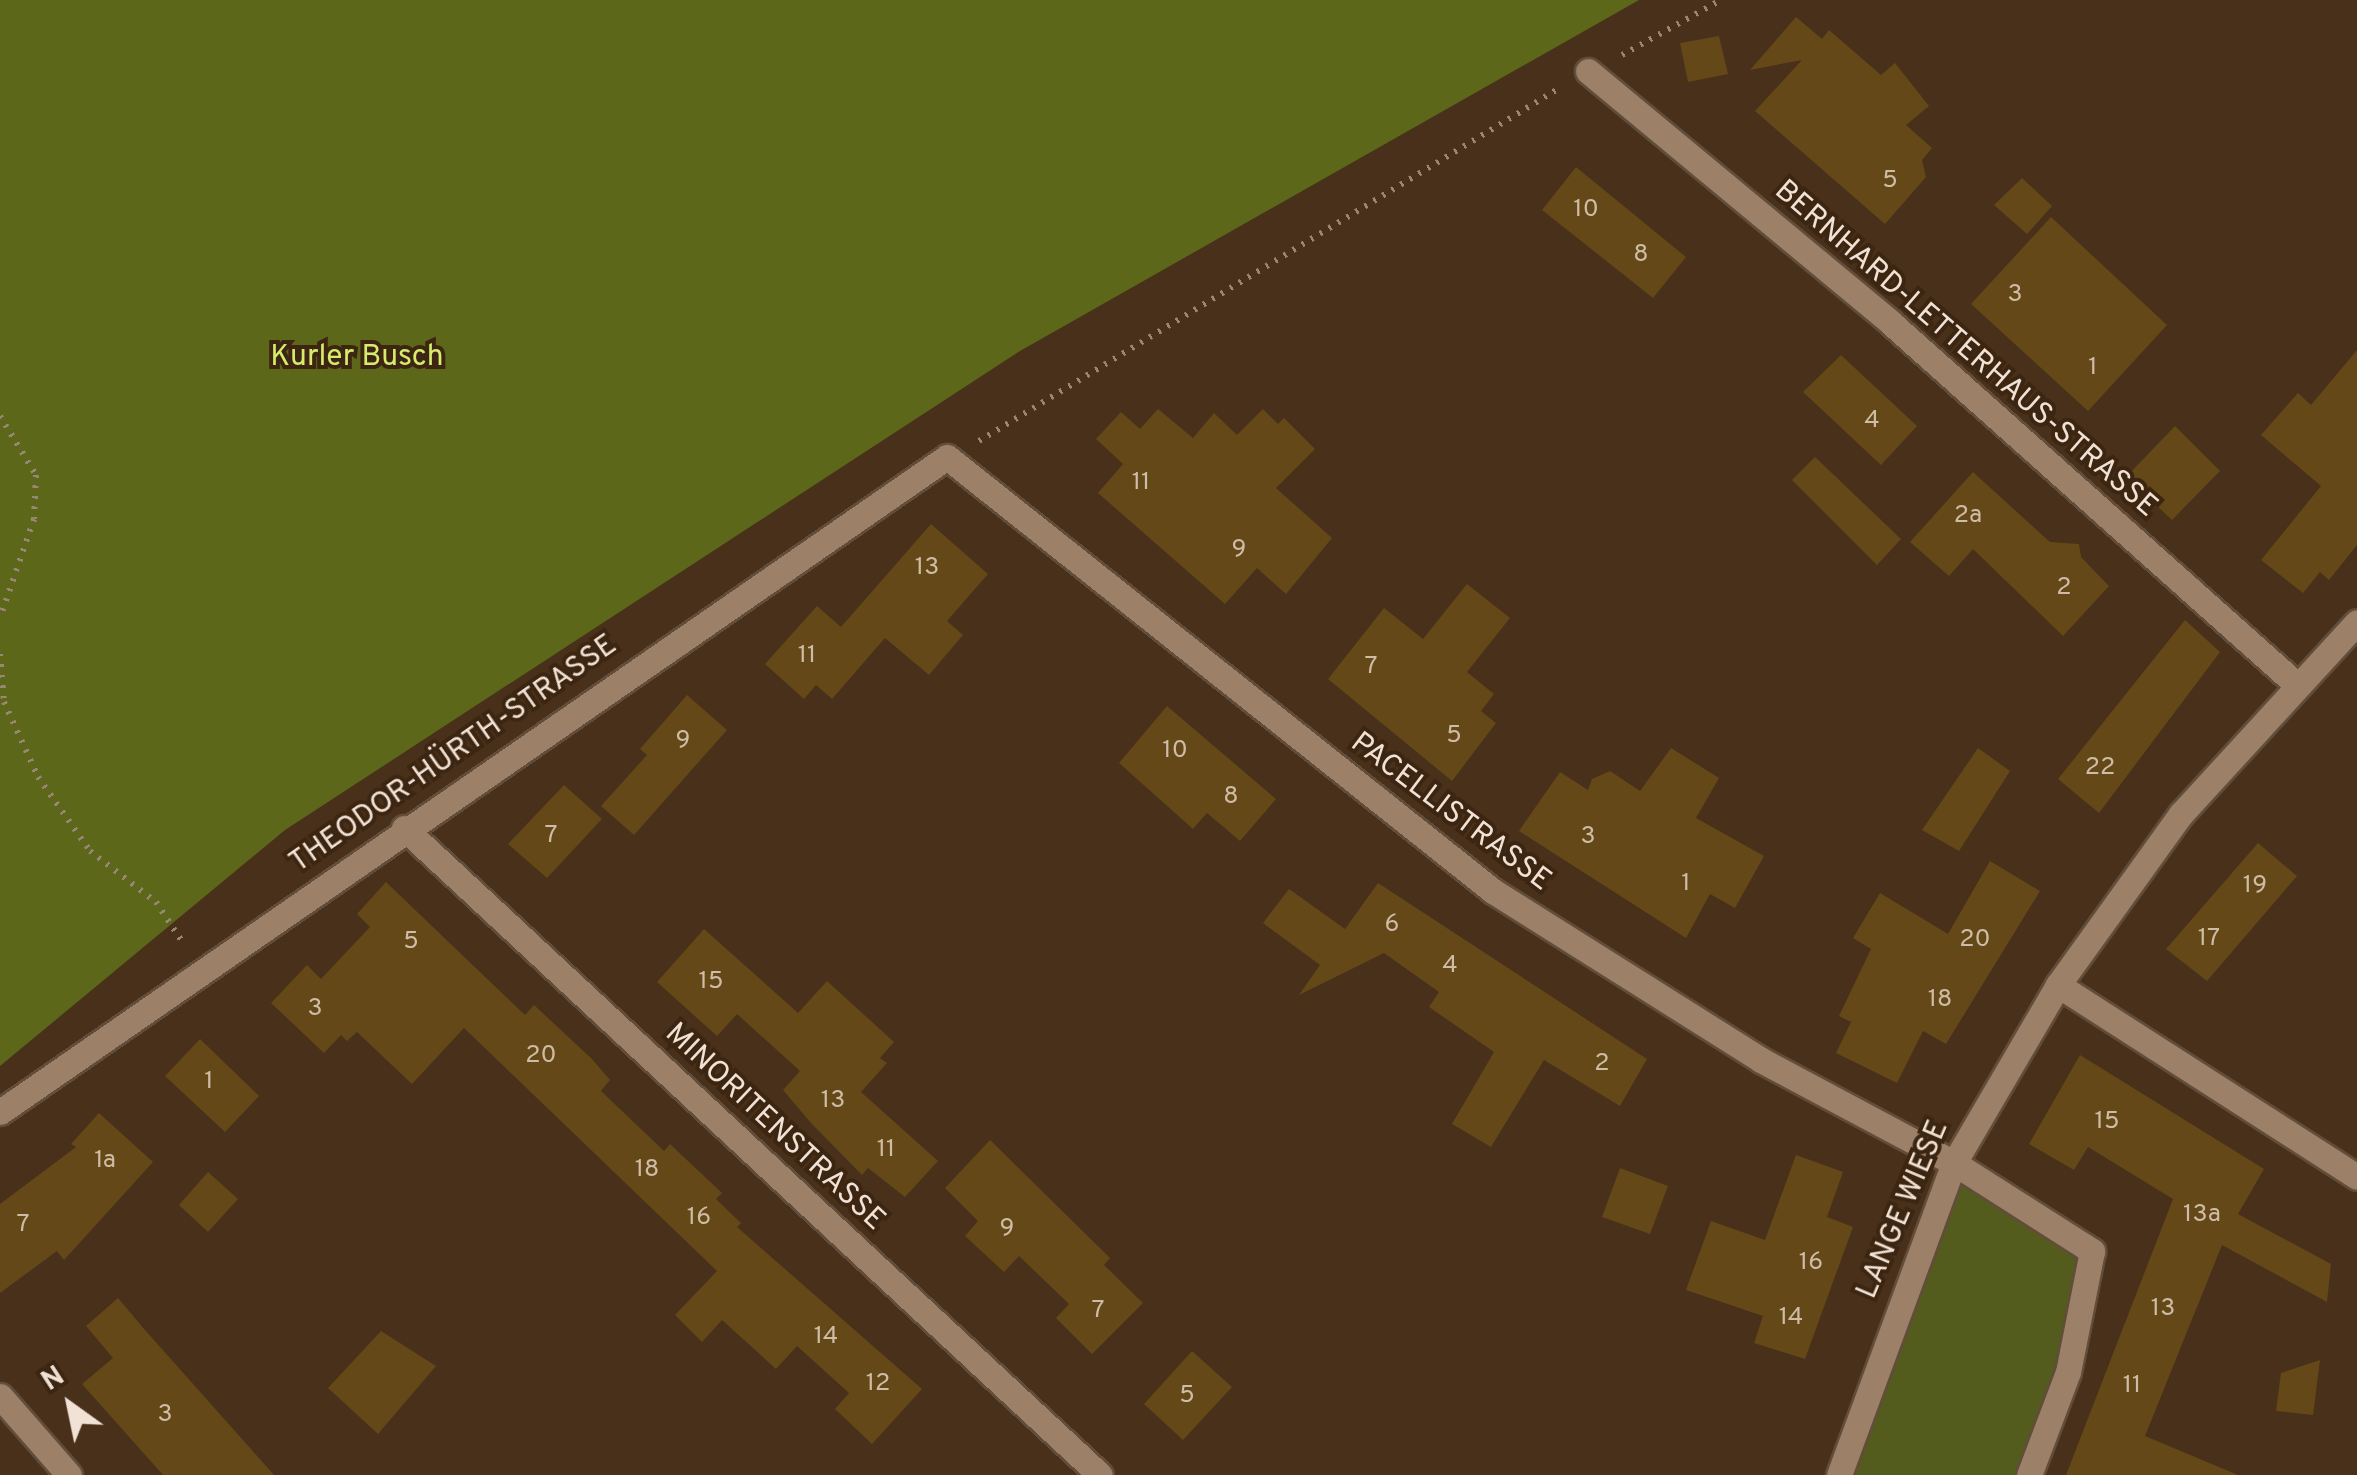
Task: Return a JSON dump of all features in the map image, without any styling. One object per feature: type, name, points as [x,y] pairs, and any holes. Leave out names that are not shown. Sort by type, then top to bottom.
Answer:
[{"type":"street","name":"BERNHARD-LETTERHAUS-STRASSE","points":[[1588,70],[1890,323],[2296,684]]},
{"type":"street","name":"THEODOR-HÜRTH-STRASSE","points":[[0,1112],[404,828],[947,457]]},
{"type":"street","name":"PACELLISTRASSE","points":[[947,457],[1493,891],[1761,1060],[1954,1163],[2092,1251],[2068,1372],[2029,1475]]},
{"type":"street","name":"LANGE WIESE","points":[[1839,1475],[1954,1163],[2058,984],[2180,814],[2357,622]]},
{"type":"street","name":"MINORITENSTRASSE","points":[[404,828],[1100,1475]]},
{"type":"street","points":[[2058,984],[2357,1178]]},
{"type":"street","points":[[0,1396],[69,1475]]},
{"type":"path","points":[[947,457],[1007,428],[1588,70],[1722,0]]},
{"type":"path","points":[[0,416],[36,474],[34,519],[0,618]]},
{"type":"path","points":[[0,654],[4,702],[38,776],[90,851],[156,902],[200,970]]},
{"type":"green space","name":"Kurler Busch","points":[[0,0],[1639,0],[1020,351],[285,830],[0,1066]]},
{"type":"green space","points":[[1954,1165],[2092,1251],[2028,1475],[1840,1475]]},
{"type":"building","points":[[1796,17],[1822,39],[1829,30],[1881,75],[1895,63],[1929,106],[1906,125],[1932,148],[1922,160],[1926,177],[1885,224],[1755,111],[1802,60],[1750,70]]},
{"type":"building","points":[[1719,36],[1728,74],[1688,82],[1680,43]]},
{"type":"building","points":[[1576,167],[1686,257],[1653,298],[1542,210]]},
{"type":"building","points":[[2022,178],[2052,206],[2027,234],[1994,205]]},
{"type":"building","points":[[2051,217],[2167,325],[2088,411],[1971,304]]},
{"type":"building","points":[[2357,350],[2357,545],[2329,580],[2320,572],[2303,593],[2261,560],[2321,486],[2261,435],[2298,393],[2311,405]]},
{"type":"building","points":[[1841,355],[1917,426],[1881,465],[1803,392]]},
{"type":"building","points":[[1158,409],[1193,438],[1214,413],[1237,435],[1263,409],[1278,424],[1284,418],[1315,449],[1276,488],[1332,538],[1286,594],[1257,568],[1225,604],[1098,493],[1123,464],[1096,439],[1121,412],[1140,429]]},
{"type":"building","points":[[2175,426],[2220,471],[2172,520],[2126,477]]},
{"type":"building","points":[[1815,457],[1901,539],[1877,565],[1792,480]]},
{"type":"building","points":[[1973,472],[2050,542],[2079,544],[2081,557],[2109,586],[2063,636],[1973,549],[1949,576],[1910,542]]},
{"type":"building","points":[[931,524],[988,574],[947,621],[963,635],[929,675],[885,638],[832,699],[816,685],[804,699],[765,664],[817,606],[841,627]]},
{"type":"building","points":[[1467,584],[1510,618],[1467,672],[1494,694],[1481,711],[1496,723],[1452,781],[1328,679],[1384,608],[1423,639]]},
{"type":"building","points":[[2185,620],[2220,652],[2099,813],[2058,779]]},
{"type":"building","points":[[687,695],[727,730],[634,835],[601,806],[647,755],[640,749]]},
{"type":"building","points":[[1167,706],[1276,799],[1240,841],[1207,813],[1193,829],[1119,763]]},
{"type":"building","points":[[1671,748],[1719,778],[1696,818],[1764,856],[1735,908],[1710,894],[1686,938],[1519,831],[1560,772],[1588,790],[1592,779],[1610,771],[1640,791]]},
{"type":"building","points":[[1978,748],[2010,771],[1959,851],[1922,830]]},
{"type":"building","points":[[564,785],[602,819],[547,878],[508,844]]},
{"type":"building","points":[[2258,843],[2297,876],[2207,981],[2166,949]]},
{"type":"building","points":[[1990,861],[2040,891],[1946,1044],[1923,1031],[1897,1083],[1836,1053],[1851,1022],[1839,1016],[1871,949],[1853,938],[1880,893],[1948,934]]},
{"type":"building","points":[[386,882],[525,1015],[534,1005],[592,1059],[610,1080],[601,1091],[664,1151],[670,1144],[722,1193],[716,1199],[741,1223],[737,1227],[922,1389],[872,1444],[835,1409],[849,1393],[797,1346],[776,1369],[722,1320],[702,1342],[675,1315],[717,1271],[464,1028],[412,1084],[357,1032],[347,1041],[341,1035],[324,1053],[271,1003],[307,965],[321,979],[370,927],[357,914]]},
{"type":"building","points":[[1378,883],[1647,1059],[1620,1106],[1544,1060],[1491,1147],[1452,1124],[1494,1052],[1429,1007],[1439,992],[1384,953],[1299,995],[1320,965],[1263,923],[1289,889],[1345,929]]},
{"type":"building","points":[[704,929],[798,1013],[827,981],[894,1042],[880,1058],[887,1063],[861,1092],[938,1161],[905,1197],[868,1168],[862,1175],[811,1123],[783,1090],[800,1071],[737,1014],[717,1036],[657,982]]},
{"type":"building","points":[[200,1039],[259,1096],[225,1132],[165,1076]]},
{"type":"building","points":[[2080,1055],[2264,1169],[2238,1214],[2331,1264],[2327,1302],[2222,1245],[2145,1436],[2238,1475],[2066,1475],[2173,1199],[2088,1147],[2074,1170],[2029,1144]]},
{"type":"building","points":[[99,1113],[153,1162],[64,1260],[57,1251],[0,1293],[0,1204],[76,1147],[71,1144]]},
{"type":"building","points":[[990,1140],[1110,1258],[1104,1265],[1143,1303],[1092,1354],[1056,1318],[1069,1304],[1019,1256],[1004,1272],[965,1236],[978,1221],[945,1188]]},
{"type":"building","points":[[1796,1155],[1843,1172],[1827,1217],[1853,1227],[1805,1359],[1754,1343],[1763,1316],[1686,1290],[1711,1221],[1765,1240]]},
{"type":"building","points":[[1620,1168],[1668,1186],[1650,1234],[1602,1217]]},
{"type":"building","points":[[208,1172],[238,1199],[208,1232],[179,1205]]},
{"type":"building","points":[[118,1298],[274,1475],[163,1475],[82,1384],[113,1358],[86,1326]]},
{"type":"building","points":[[381,1331],[436,1366],[378,1434],[328,1388]]},
{"type":"building","points":[[1192,1351],[1232,1387],[1183,1440],[1144,1404]]},
{"type":"building","points":[[2320,1360],[2313,1415],[2276,1411],[2281,1373]]}]
